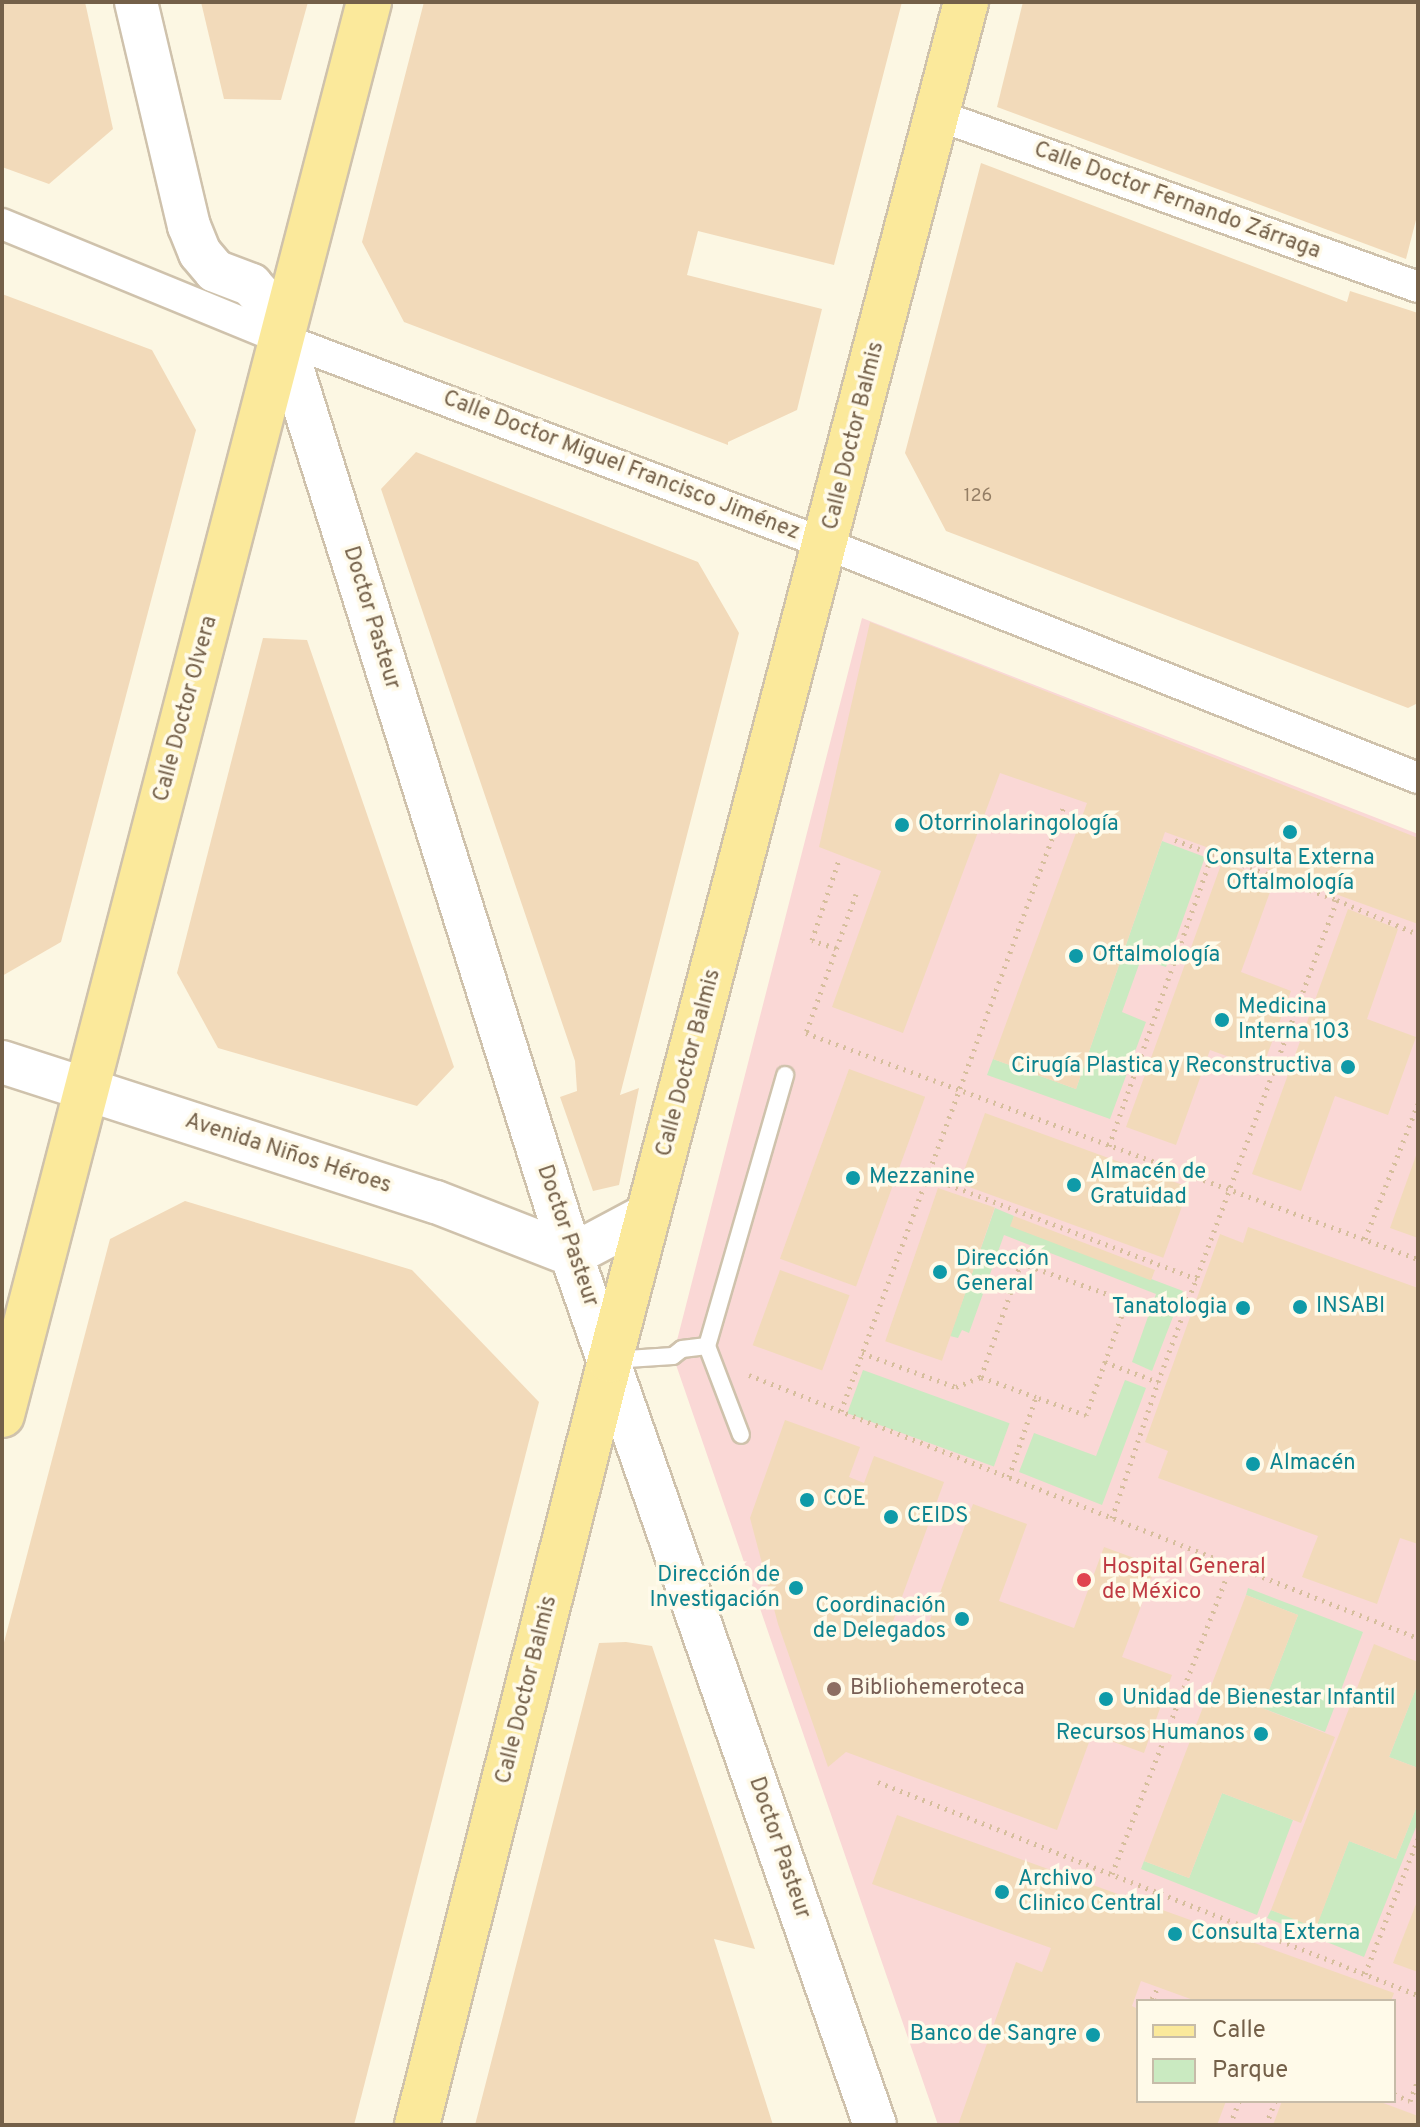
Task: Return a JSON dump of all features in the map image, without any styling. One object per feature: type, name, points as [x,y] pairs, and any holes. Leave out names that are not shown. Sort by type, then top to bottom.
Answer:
[{"type":"main road","name":"Calle Doctor Olvera","points":[[2,1415],[369,2]]},
{"type":"main road","name":"Calle Doctor Balmis","points":[[417,2125],[610,1360],[966,2]]},
{"type":"street","name":"Doctor Pasteur","points":[[136,2],[189,226],[200,253],[215,271],[251,285],[271,307],[283,339],[572,1255],[875,2125]]},
{"type":"street","name":"Calle Doctor Fernando Zárraga","points":[[937,115],[1418,287]]},
{"type":"street","name":"Calle Doctor Miguel Francisco Jiménez","points":[[2,224],[283,339],[826,544],[1418,778]]},
{"type":"street","name":"Avenida Niños Héroes","points":[[2,1062],[436,1202],[572,1255]]},
{"type":"street","points":[[572,1255],[649,1214]]},
{"type":"lane","points":[[741,1435],[707,1346],[785,1075]]},
{"type":"lane","points":[[610,1360],[673,1356],[682,1349],[707,1346]]},
{"type":"path","points":[[841,1411],[1064,806]]},
{"type":"path","points":[[1175,840],[1337,900],[1418,934]]},
{"type":"path","points":[[1109,1146],[1213,853]]},
{"type":"path","points":[[836,948],[812,940],[839,860]]},
{"type":"path","points":[[856,894],[806,1033],[1418,1259]]},
{"type":"path","points":[[1112,1518],[1158,1382],[1337,900]]},
{"type":"path","points":[[1365,1239],[1418,1104]]},
{"type":"path","points":[[926,1176],[1197,1279]]},
{"type":"path","points":[[862,1353],[956,1387],[981,1377],[1086,1415],[1127,1301],[1021,1263],[981,1377]]},
{"type":"path","points":[[715,1361],[1418,1638]]},
{"type":"path","points":[[1105,1362],[1158,1382]]},
{"type":"path","points":[[1009,1477],[1036,1397]]},
{"type":"path","points":[[1112,1874],[1232,1563]]},
{"type":"path","points":[[878,1782],[1418,1995]]},
{"type":"path","points":[[1365,1974],[1418,1839]]},
{"type":"path","points":[[1152,1999],[1158,1987]]},
{"type":"path","points":[[1396,2095],[1410,2101],[1418,2081]]},
{"type":"path","points":[[1230,2125],[1238,2103]]},
{"type":"path","points":[[1266,2125],[1274,2103]]},
{"type":"shaded area","name":"Hospital General de México","points":[[862,618],[1418,834],[1418,2125],[938,2125],[673,1356]]},
{"type":"green space","points":[[1162,841],[1205,857],[1166,967],[1141,959],[1122,1012],[1146,1022],[1110,1119],[987,1075],[993,1059],[1076,1089]]},
{"type":"green space","points":[[995,1208],[1014,1216],[1011,1226],[1183,1291],[1152,1371],[1132,1362],[1156,1294],[1004,1235],[969,1333],[962,1330],[958,1338],[950,1336]]},
{"type":"green space","points":[[863,1370],[1010,1423],[994,1467],[847,1413]]},
{"type":"green space","points":[[1125,1380],[1146,1388],[1102,1505],[1019,1472],[1034,1433],[1096,1456]]},
{"type":"green space","points":[[1248,1588],[1363,1632],[1325,1732],[1262,1708],[1298,1615],[1246,1595]]},
{"type":"green space","points":[[1418,1683],[1418,1768],[1389,1757]]},
{"type":"green space","points":[[1222,1793],[1293,1820],[1257,1915],[1141,1869],[1144,1861],[1189,1878]]},
{"type":"green space","points":[[1418,1803],[1418,1822],[1364,1957],[1267,1918],[1271,1910],[1316,1927],[1349,1841],[1396,1859]]},
{"type":"building","points":[[2,2],[85,2],[113,129],[49,184],[2,167]]},
{"type":"building","points":[[201,2],[308,2],[281,100],[224,99]]},
{"type":"building","points":[[424,2],[902,2],[834,265],[698,231],[687,275],[822,309],[797,410],[728,442],[728,445],[404,322],[362,242]]},
{"type":"building","points":[[1023,2],[1418,2],[1418,212],[1406,259],[997,107]]},
{"type":"building","points":[[981,163],[1347,302],[1350,291],[1418,313],[1418,703],[1408,708],[946,531],[905,453]]},
{"type":"building","points":[[2,294],[152,350],[196,430],[61,942],[2,976]]},
{"type":"building","points":[[416,452],[698,562],[739,633],[620,1095],[639,1088],[619,1185],[593,1191],[560,1097],[577,1091],[575,1061],[381,489]]},
{"type":"building","points":[[870,622],[1418,838],[1418,924],[1165,832],[1076,1089],[993,1059],[1087,803],[1000,773],[903,1033],[832,1007],[881,871],[819,847]]},
{"type":"building","points":[[263,638],[307,640],[454,1067],[417,1106],[218,1048],[177,973]]},
{"type":"building","name":"Medicina Interna 103","points":[[1222,862],[1274,881],[1241,972],[1291,991],[1262,1069],[1210,1050],[1176,1145],[1126,1127]]},
{"type":"building","name":"Cirugía Plastica y Reconstructiva","points":[[1348,909],[1398,929],[1367,1019],[1416,1037],[1388,1115],[1335,1096],[1301,1191],[1252,1174]]},
{"type":"building","name":"Mezzanine","points":[[849,1069],[925,1097],[856,1287],[780,1259]]},
{"type":"building","name":"Almacén de Gratuidad","points":[[985,1113],[1189,1187],[1163,1258],[959,1183]]},
{"type":"building","points":[[1418,1150],[1418,1238],[1390,1228]]},
{"type":"building","name":"Dirección General","points":[[938,1188],[995,1208],[942,1361],[885,1341]]},
{"type":"building","points":[[185,1201],[412,1270],[539,1402],[354,2125],[2,2125],[2,1650],[110,1239]]},
{"type":"building","points":[[1014,1216],[1155,1270],[1151,1280],[1010,1226]]},
{"type":"building","points":[[1248,1227],[1418,1288],[1418,1544],[1400,1538],[1377,1604],[1302,1577],[1318,1536],[1158,1478],[1168,1451],[1145,1442],[1220,1234],[1243,1243]]},
{"type":"building","points":[[780,1270],[850,1295],[822,1370],[753,1345]]},
{"type":"building","points":[[785,1420],[860,1447],[849,1477],[864,1483],[874,1456],[944,1482],[892,1624],[924,1636],[973,1504],[1027,1524],[999,1601],[1074,1628],[1104,1547],[1156,1566],[1122,1657],[1172,1675],[1144,1753],[1092,1734],[1057,1830],[846,1752],[828,1767],[778,1624],[750,1518]]},
{"type":"building","name":"Recursos Humanos","points":[[1246,1595],[1298,1615],[1262,1708],[1335,1737],[1301,1823],[1222,1793],[1189,1878],[1144,1861]]},
{"type":"building","points":[[626,1642],[652,1646],[755,1949],[714,1939],[773,2125],[475,2125],[599,1643]]},
{"type":"building","points":[[1374,1644],[1418,1662],[1418,1683],[1389,1757],[1418,1768],[1418,1803],[1396,1859],[1349,1841],[1316,1928],[1271,1910]]},
{"type":"building","points":[[897,1815],[1394,1993],[1392,1999],[1190,1999],[1141,1981],[1132,2006],[1136,2008],[1136,2103],[1225,2103],[1217,2125],[958,2125],[1016,1962],[1042,1972],[1051,1948],[872,1884]]},
{"type":"building","points":[[1418,1899],[1418,1972],[1393,1963]]},
{"type":"building","points":[[1281,2103],[1383,2103],[1418,2116],[1418,2125],[1273,2125]]},
{"type":"place","name":"Otorrinolaringología","points":[[902,825]]},
{"type":"place","name":"Consulta Externa Oftalmología","points":[[1290,832]]},
{"type":"place","name":"Oftalmología","points":[[1076,956]]},
{"type":"place","name":"Medicina Interna 103","points":[[1222,1020]]},
{"type":"place","name":"Cirugía Plastica y Reconstructiva","points":[[1348,1067]]},
{"type":"place","name":"Mezzanine","points":[[853,1178]]},
{"type":"place","name":"Almacén de Gratuidad","points":[[1074,1185]]},
{"type":"place","name":"Dirección General","points":[[940,1272]]},
{"type":"place","name":"INSABI","points":[[1300,1307]]},
{"type":"place","name":"Tanatologia","points":[[1243,1308]]},
{"type":"place","name":"Almacén","points":[[1253,1464]]},
{"type":"place","name":"COE","points":[[807,1500]]},
{"type":"place","name":"CEIDS","points":[[891,1517]]},
{"type":"place","name":"Hospital General de México","points":[[1084,1580]]},
{"type":"place","name":"Dirección de Investigación","points":[[796,1588]]},
{"type":"place","name":"Coordinación de Delegados","points":[[962,1619]]},
{"type":"place","name":"Bibliohemeroteca","points":[[834,1689]]},
{"type":"place","name":"Unidad de Bienestar Infantil","points":[[1106,1699]]},
{"type":"place","name":"Recursos Humanos","points":[[1261,1734]]},
{"type":"place","name":"Archivo Clinico Central","points":[[1002,1892]]},
{"type":"place","name":"Consulta Externa","points":[[1175,1934]]},
{"type":"place","name":"Banco de Sangre","points":[[1093,2035]]}]
